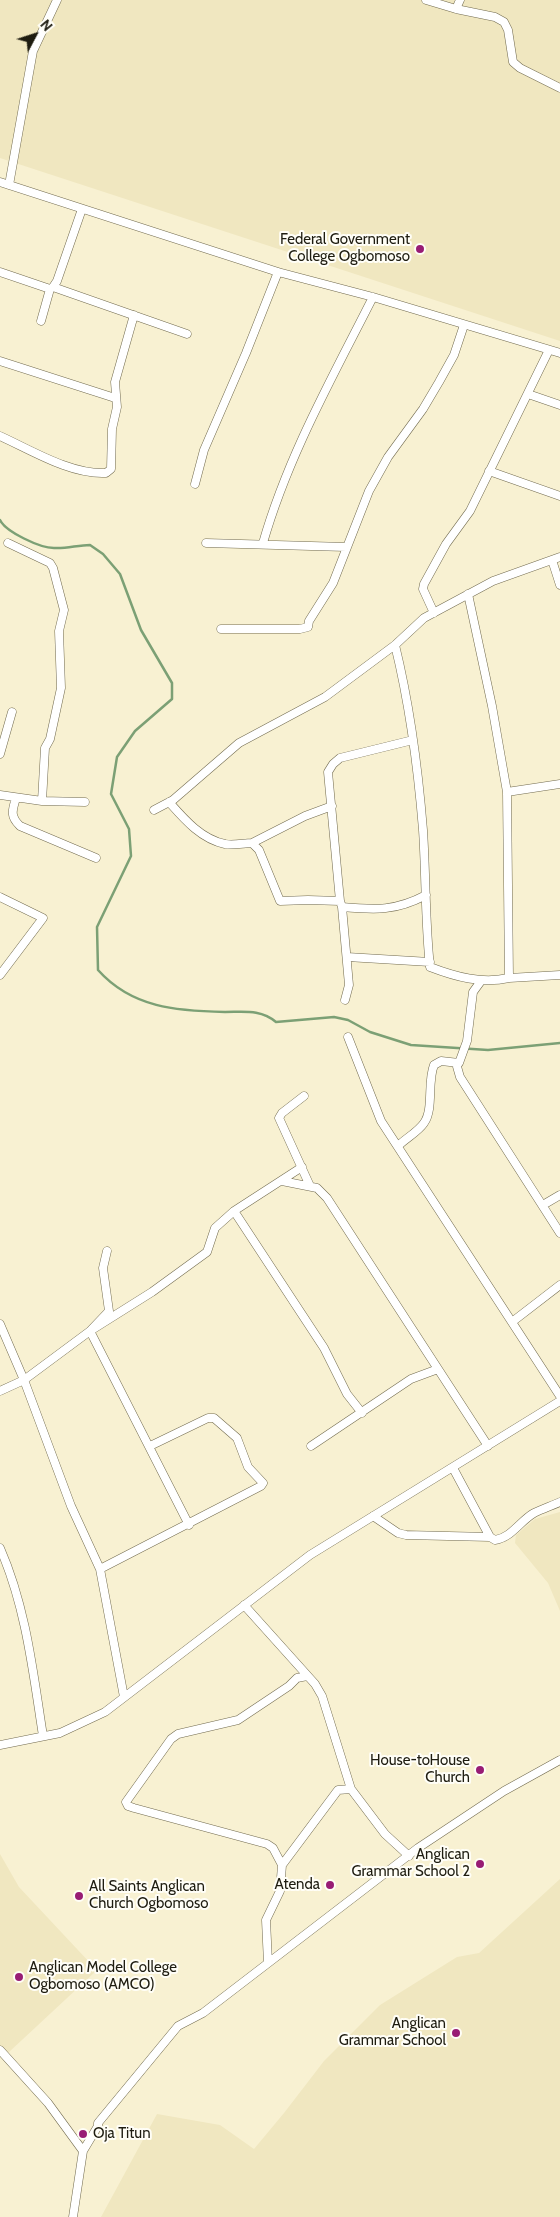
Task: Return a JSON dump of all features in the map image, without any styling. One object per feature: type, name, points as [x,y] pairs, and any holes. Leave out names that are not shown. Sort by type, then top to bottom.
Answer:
[{"type":"street","points":[[9,185],[33,50],[57,0]]},
{"type":"street","points":[[426,0],[456,9],[495,17],[504,22],[508,30],[513,62],[520,68],[560,88]]},
{"type":"street","points":[[456,9],[460,0]]},
{"type":"street","points":[[0,182],[278,272],[373,297],[560,353]]},
{"type":"street","points":[[41,322],[51,288],[57,281],[82,209]]},
{"type":"street","points":[[0,272],[187,334]]},
{"type":"street","points":[[195,484],[204,450],[246,353],[278,272]]},
{"type":"street","points":[[263,543],[273,505],[306,427],[327,390],[373,297]]},
{"type":"street","points":[[0,436],[71,468],[92,474],[106,474],[111,469],[112,429],[117,407],[115,382],[134,315]]},
{"type":"street","points":[[221,629],[300,630],[308,627],[309,621],[333,584],[369,491],[388,457],[423,409],[439,382],[454,355],[464,325]]},
{"type":"street","points":[[434,613],[423,589],[424,584],[446,544],[470,512],[549,350]]},
{"type":"street","points":[[0,361],[115,398]]},
{"type":"street","points":[[528,394],[560,405]]},
{"type":"street","points":[[489,471],[560,496]]},
{"type":"street","points":[[8,543],[50,563],[54,568],[64,610],[60,631],[61,688],[50,739],[45,748],[42,801]]},
{"type":"street","points":[[206,543],[263,543],[346,547]]},
{"type":"street","points":[[154,810],[169,802],[239,744],[325,697],[395,646],[413,627],[468,594],[493,581],[556,558],[560,585]]},
{"type":"street","points":[[468,594],[492,706],[507,792],[509,978]]},
{"type":"street","points":[[395,646],[407,695],[423,830],[430,967],[449,975],[481,981],[560,975]]},
{"type":"street","points":[[0,754],[12,712]]},
{"type":"street","points":[[345,1000],[349,985],[347,957],[328,772],[340,758],[413,740]]},
{"type":"street","points":[[507,792],[560,784]]},
{"type":"street","points":[[0,795],[42,801],[85,802]]},
{"type":"street","points":[[16,798],[12,814],[14,820],[20,826],[96,858]]},
{"type":"street","points":[[169,802],[184,819],[208,838],[226,844],[252,843],[305,816],[332,806]]},
{"type":"street","points":[[252,843],[259,850],[280,901],[341,904],[364,909],[393,908],[406,905],[426,895]]},
{"type":"street","points":[[0,897],[43,918],[0,975]]},
{"type":"street","points":[[347,957],[430,962]]},
{"type":"street","points":[[398,1146],[425,1122],[429,1112],[430,1076],[434,1065],[441,1061],[459,1063],[467,1041],[473,992],[481,981]]},
{"type":"street","points":[[348,1036],[381,1121],[560,1396]]},
{"type":"street","points":[[456,1063],[460,1077],[560,1233]]},
{"type":"street","points":[[304,1096],[282,1113],[279,1118],[310,1186]]},
{"type":"street","points":[[0,1390],[24,1380],[90,1331],[152,1292],[207,1252],[215,1228],[234,1211],[302,1168]]},
{"type":"street","points":[[282,1181],[317,1188],[327,1198],[488,1446]]},
{"type":"street","points":[[543,1205],[560,1195]]},
{"type":"street","points":[[234,1211],[324,1348],[347,1394],[362,1413]]},
{"type":"street","points":[[90,1331],[108,1311],[103,1268],[107,1251]]},
{"type":"street","points":[[512,1322],[560,1285]]},
{"type":"street","points":[[0,1324],[24,1380],[71,1506],[100,1569],[124,1697]]},
{"type":"street","points":[[90,1331],[189,1525]]},
{"type":"street","points":[[311,1446],[411,1379],[438,1369]]},
{"type":"street","points":[[0,1745],[60,1733],[105,1712],[310,1555],[560,1401]]},
{"type":"street","points":[[100,1569],[189,1525],[261,1486],[263,1483],[248,1467],[237,1438],[214,1418],[208,1418],[150,1446]]},
{"type":"street","points":[[453,1468],[490,1538]]},
{"type":"street","points":[[373,1516],[398,1533],[406,1535],[500,1540],[533,1513],[560,1502]]},
{"type":"street","points":[[0,1548],[15,1590],[28,1638],[43,1736]]},
{"type":"street","points":[[244,1605],[297,1667],[307,1676],[322,1696],[351,1789],[385,1834],[409,1856]]},
{"type":"street","points":[[297,1667],[297,1678]]},
{"type":"street","points":[[268,1963],[266,1920],[280,1891],[282,1866],[273,1848],[267,1844],[134,1808],[128,1806],[126,1802],[172,1739],[178,1734],[238,1720],[289,1686],[297,1678],[307,1676]]},
{"type":"street","points":[[73,2217],[82,2151],[100,2120],[178,2026],[203,2013],[409,1856],[504,1791],[560,1760]]},
{"type":"street","points":[[282,1866],[338,1790],[351,1789]]},
{"type":"street","points":[[0,2050],[48,2103],[82,2151]]},
{"type":"shaded area","name":"Federal Government College Ogbomoso","points":[[0,0],[560,0],[560,341],[0,158]]},
{"type":"shaded area","points":[[560,1512],[560,1611],[548,1583],[515,1543],[516,1535],[535,1519]]},
{"type":"shaded area","points":[[0,1854],[19,1887],[92,1965],[95,1972],[8,2053],[0,2047]]},
{"type":"shaded area","name":"Anglican Grammar School","points":[[560,1879],[560,2217],[101,2217],[157,2114],[220,2125],[254,2149],[324,2061],[380,2005],[457,1957],[479,1953]]},
{"type":"waterway","points":[[0,520],[3,525],[16,534],[41,545],[59,548],[90,545],[103,554],[120,574],[141,630],[172,683],[172,699],[135,731],[117,757],[111,794],[129,829],[131,856],[97,927],[98,970],[111,983],[140,1000],[156,1005],[190,1010],[252,1012],[264,1015],[276,1022],[334,1017],[348,1020],[370,1032],[411,1045],[488,1050],[560,1043]]},
{"type":"place","name":"Federal Government College Ogbomoso","points":[[420,249]]},
{"type":"place","name":"House-toHouse Church","points":[[480,1770]]},
{"type":"place","name":"Anglican Grammar School 2","points":[[480,1864]]},
{"type":"place","name":"Atenda","points":[[330,1885]]},
{"type":"place","name":"All Saints Anglican Church Ogbomoso","points":[[79,1896]]},
{"type":"place","name":"Anglican Model College Ogbomoso (AMCO)","points":[[19,1977]]},
{"type":"place","name":"Anglican Grammar School","points":[[456,2033]]},
{"type":"place","name":"Oja Titun","points":[[83,2134]]}]
